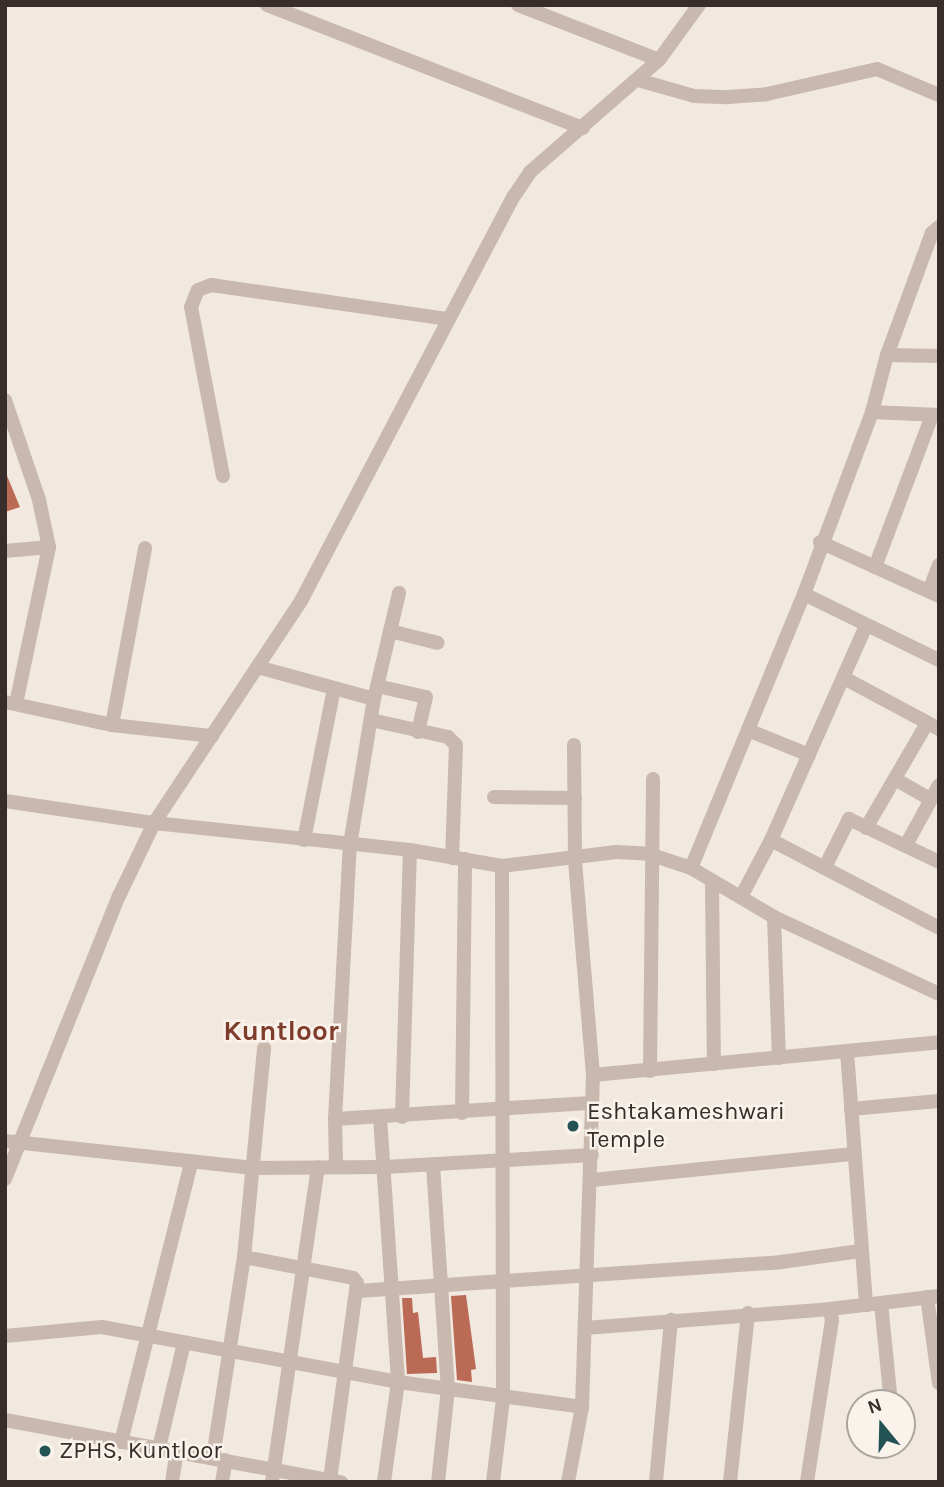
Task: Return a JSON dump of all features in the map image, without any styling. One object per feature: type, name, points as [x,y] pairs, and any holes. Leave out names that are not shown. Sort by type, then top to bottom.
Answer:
[{"type":"street","points":[[267,5],[583,128]]},
{"type":"street","points":[[518,5],[659,60]]},
{"type":"street","points":[[5,1179],[12,1142],[119,895],[155,823],[261,668],[302,598],[447,318],[530,172],[659,60],[699,5]]},
{"type":"street","points":[[638,80],[694,96],[728,97],[767,94],[877,68],[939,95]]},
{"type":"street","points":[[691,868],[804,594],[820,541],[872,412],[887,355],[932,233],[939,227]]},
{"type":"street","points":[[223,476],[191,307],[198,289],[211,285],[447,318]]},
{"type":"street","points":[[887,355],[939,356]]},
{"type":"street","points":[[5,400],[39,500],[48,547],[11,703],[112,724],[212,736]]},
{"type":"street","points":[[872,412],[935,415],[875,567]]},
{"type":"street","points":[[820,541],[934,594],[939,565]]},
{"type":"street","points":[[5,551],[48,547]]},
{"type":"street","points":[[112,724],[145,548]]},
{"type":"street","points":[[337,1166],[335,1119],[350,845],[376,693],[399,593]]},
{"type":"street","points":[[804,594],[939,660]]},
{"type":"street","points":[[742,894],[771,840],[866,626]]},
{"type":"street","points":[[390,631],[438,643]]},
{"type":"street","points":[[261,668],[334,688],[426,697],[418,732]]},
{"type":"street","points":[[844,678],[933,726],[895,779],[866,828]]},
{"type":"street","points":[[304,840],[334,688]]},
{"type":"street","points":[[371,720],[448,737],[456,745],[462,1113]]},
{"type":"street","points":[[748,730],[809,755]]},
{"type":"street","points":[[568,1482],[582,1408],[592,1180],[593,1075],[575,860],[574,745]]},
{"type":"street","points":[[650,1071],[649,854],[653,779]]},
{"type":"street","points":[[895,779],[930,799]]},
{"type":"street","points":[[906,845],[939,785]]},
{"type":"street","points":[[494,797],[575,798]]},
{"type":"street","points":[[5,801],[155,823],[411,850],[502,866],[575,860],[615,852],[649,854],[691,868],[742,894],[774,917],[840,944],[939,994]]},
{"type":"street","points":[[825,867],[846,821],[906,845],[939,862]]},
{"type":"street","points":[[771,840],[938,926]]},
{"type":"street","points":[[402,1117],[411,850]]},
{"type":"street","points":[[493,1482],[503,1399],[502,866]]},
{"type":"street","points":[[712,881],[714,1064]]},
{"type":"street","points":[[774,917],[779,1058]]},
{"type":"street","points":[[593,1075],[939,1042]]},
{"type":"street","points":[[222,1482],[220,1459],[254,1168],[264,1048]]},
{"type":"street","points":[[847,1051],[860,1251],[888,1389]]},
{"type":"street","points":[[850,1109],[939,1101]]},
{"type":"street","points":[[335,1119],[402,1117],[592,1103]]},
{"type":"street","points":[[380,1117],[398,1382],[384,1482]]},
{"type":"street","points":[[12,1142],[254,1168],[385,1167],[592,1155]]},
{"type":"street","points":[[592,1180],[854,1154]]},
{"type":"street","points":[[121,1442],[191,1163]]},
{"type":"street","points":[[433,1165],[448,1389],[438,1482]]},
{"type":"street","points":[[274,1475],[318,1167]]},
{"type":"street","points":[[358,1291],[781,1262],[860,1251]]},
{"type":"street","points":[[5,1420],[220,1459],[274,1475],[335,1480],[358,1291],[353,1278],[244,1257]]},
{"type":"street","points":[[585,1328],[748,1313],[830,1309],[933,1297],[939,1383]]},
{"type":"street","points":[[807,1482],[832,1320],[830,1309]]},
{"type":"street","points":[[730,1482],[748,1313]]},
{"type":"street","points":[[656,1482],[671,1320]]},
{"type":"street","points":[[5,1336],[103,1327],[398,1382],[503,1399],[582,1408]]},
{"type":"street","points":[[159,1448],[184,1343]]},
{"type":"street","points":[[172,1482],[177,1451]]},
{"type":"building","points":[[5,471],[20,507],[5,512]]},
{"type":"building","points":[[466,1295],[476,1369],[471,1370],[472,1382],[457,1380],[451,1296]]},
{"type":"building","points":[[402,1298],[412,1298],[413,1313],[418,1312],[423,1358],[436,1357],[437,1373],[407,1374]]},
{"type":"place","name":"Eshtakameshwari Temple","points":[[573,1126]]},
{"type":"place","name":"ZPHS, Kuntloor","points":[[45,1451]]},
{"type":"district","name":"Kuntloor","points":[[281,1031]]}]
